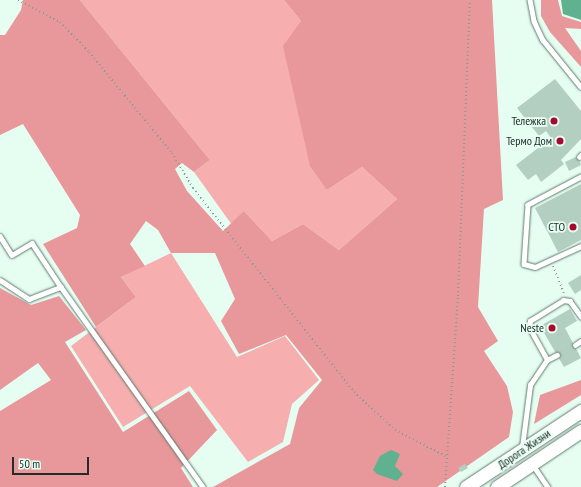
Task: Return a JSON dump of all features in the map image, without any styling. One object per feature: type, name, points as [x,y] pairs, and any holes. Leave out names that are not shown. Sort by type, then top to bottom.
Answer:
[{"type":"main road","name":"Дорога Жизни","points":[[466,487],[581,411]]},
{"type":"main road","name":"Дорога Жизни","points":[[497,487],[581,431]]},
{"type":"lane","points":[[530,0],[534,21],[543,40],[581,88]]},
{"type":"lane","points":[[581,177],[532,202],[526,210],[524,264],[531,268],[551,261],[581,246]]},
{"type":"lane","points":[[0,236],[12,255],[32,243],[61,287],[203,487]]},
{"type":"lane","points":[[0,280],[30,299],[61,287]]},
{"type":"lane","points":[[547,360],[529,328],[530,321],[567,300],[581,316]]},
{"type":"lane","points":[[574,345],[581,340]]},
{"type":"lane","points":[[522,451],[527,396],[537,373],[547,360],[557,355]]},
{"type":"lane","points":[[532,464],[548,487]]},
{"type":"path","points":[[18,0],[60,22],[89,52],[172,153],[193,188],[354,392],[395,430],[433,453],[447,457]]},
{"type":"path","points":[[445,487],[470,0]]},
{"type":"path","points":[[551,261],[567,300]]},
{"type":"shaded area","points":[[23,0],[80,0],[210,160],[194,172],[182,163],[175,169],[187,191],[223,231],[244,211],[272,241],[303,224],[339,250],[397,199],[362,167],[327,190],[310,166],[283,46],[301,21],[284,0],[492,0],[503,200],[484,209],[478,307],[498,341],[484,351],[507,386],[513,412],[509,437],[437,487],[213,487],[290,444],[299,408],[322,380],[286,335],[239,354],[221,321],[235,299],[215,253],[171,253],[158,230],[146,221],[130,244],[145,266],[121,277],[136,297],[96,327],[43,244],[77,228],[80,215],[23,124],[0,135],[0,35],[5,35],[21,10]]},
{"type":"shaded area","points":[[80,0],[284,0],[301,21],[327,190],[362,167],[397,199],[339,250],[303,224],[272,241],[244,211],[232,225],[194,172],[210,160]]},
{"type":"shaded area","points":[[541,0],[558,0],[562,16],[581,22],[581,29],[565,28],[581,51],[581,67],[550,32],[541,16]]},
{"type":"shaded area","points":[[561,0],[581,0],[581,20],[563,14]]},
{"type":"shaded area","points":[[171,253],[237,357],[285,336],[319,380],[292,404],[283,442],[248,462],[190,386],[123,427],[71,346],[136,297],[121,277]]},
{"type":"shaded area","points":[[0,288],[31,305],[59,296],[86,330],[65,342],[123,432],[189,391],[217,430],[181,468],[193,487],[0,487],[0,411],[51,380],[38,363],[0,390]]},
{"type":"shaded area","points":[[581,380],[581,395],[534,424],[540,395]]},
{"type":"shaded area","points":[[391,450],[400,454],[395,466],[403,474],[397,481],[377,474],[373,470],[380,456]]},
{"type":"building","name":"Тележка","points":[[555,79],[581,111],[581,139],[561,160],[564,164],[541,182],[536,174],[528,180],[516,165],[551,138],[546,131],[539,136],[517,108]]},
{"type":"building","points":[[578,156],[581,165],[569,171],[565,162]]},
{"type":"building","points":[[581,184],[581,240],[558,252],[535,208]]},
{"type":"building","points":[[581,275],[581,290],[575,294],[568,283]]},
{"type":"building","points":[[570,309],[577,321],[565,328],[581,358],[564,367],[540,326]]},
{"type":"building","points":[[465,464],[468,468],[461,472],[458,468]]},
{"type":"place","name":"Тележка","points":[[554,121]]},
{"type":"place","name":"Термо Дом","points":[[560,141]]},
{"type":"place","name":"СТО","points":[[573,227]]},
{"type":"place","name":"Neste","points":[[552,328]]}]
